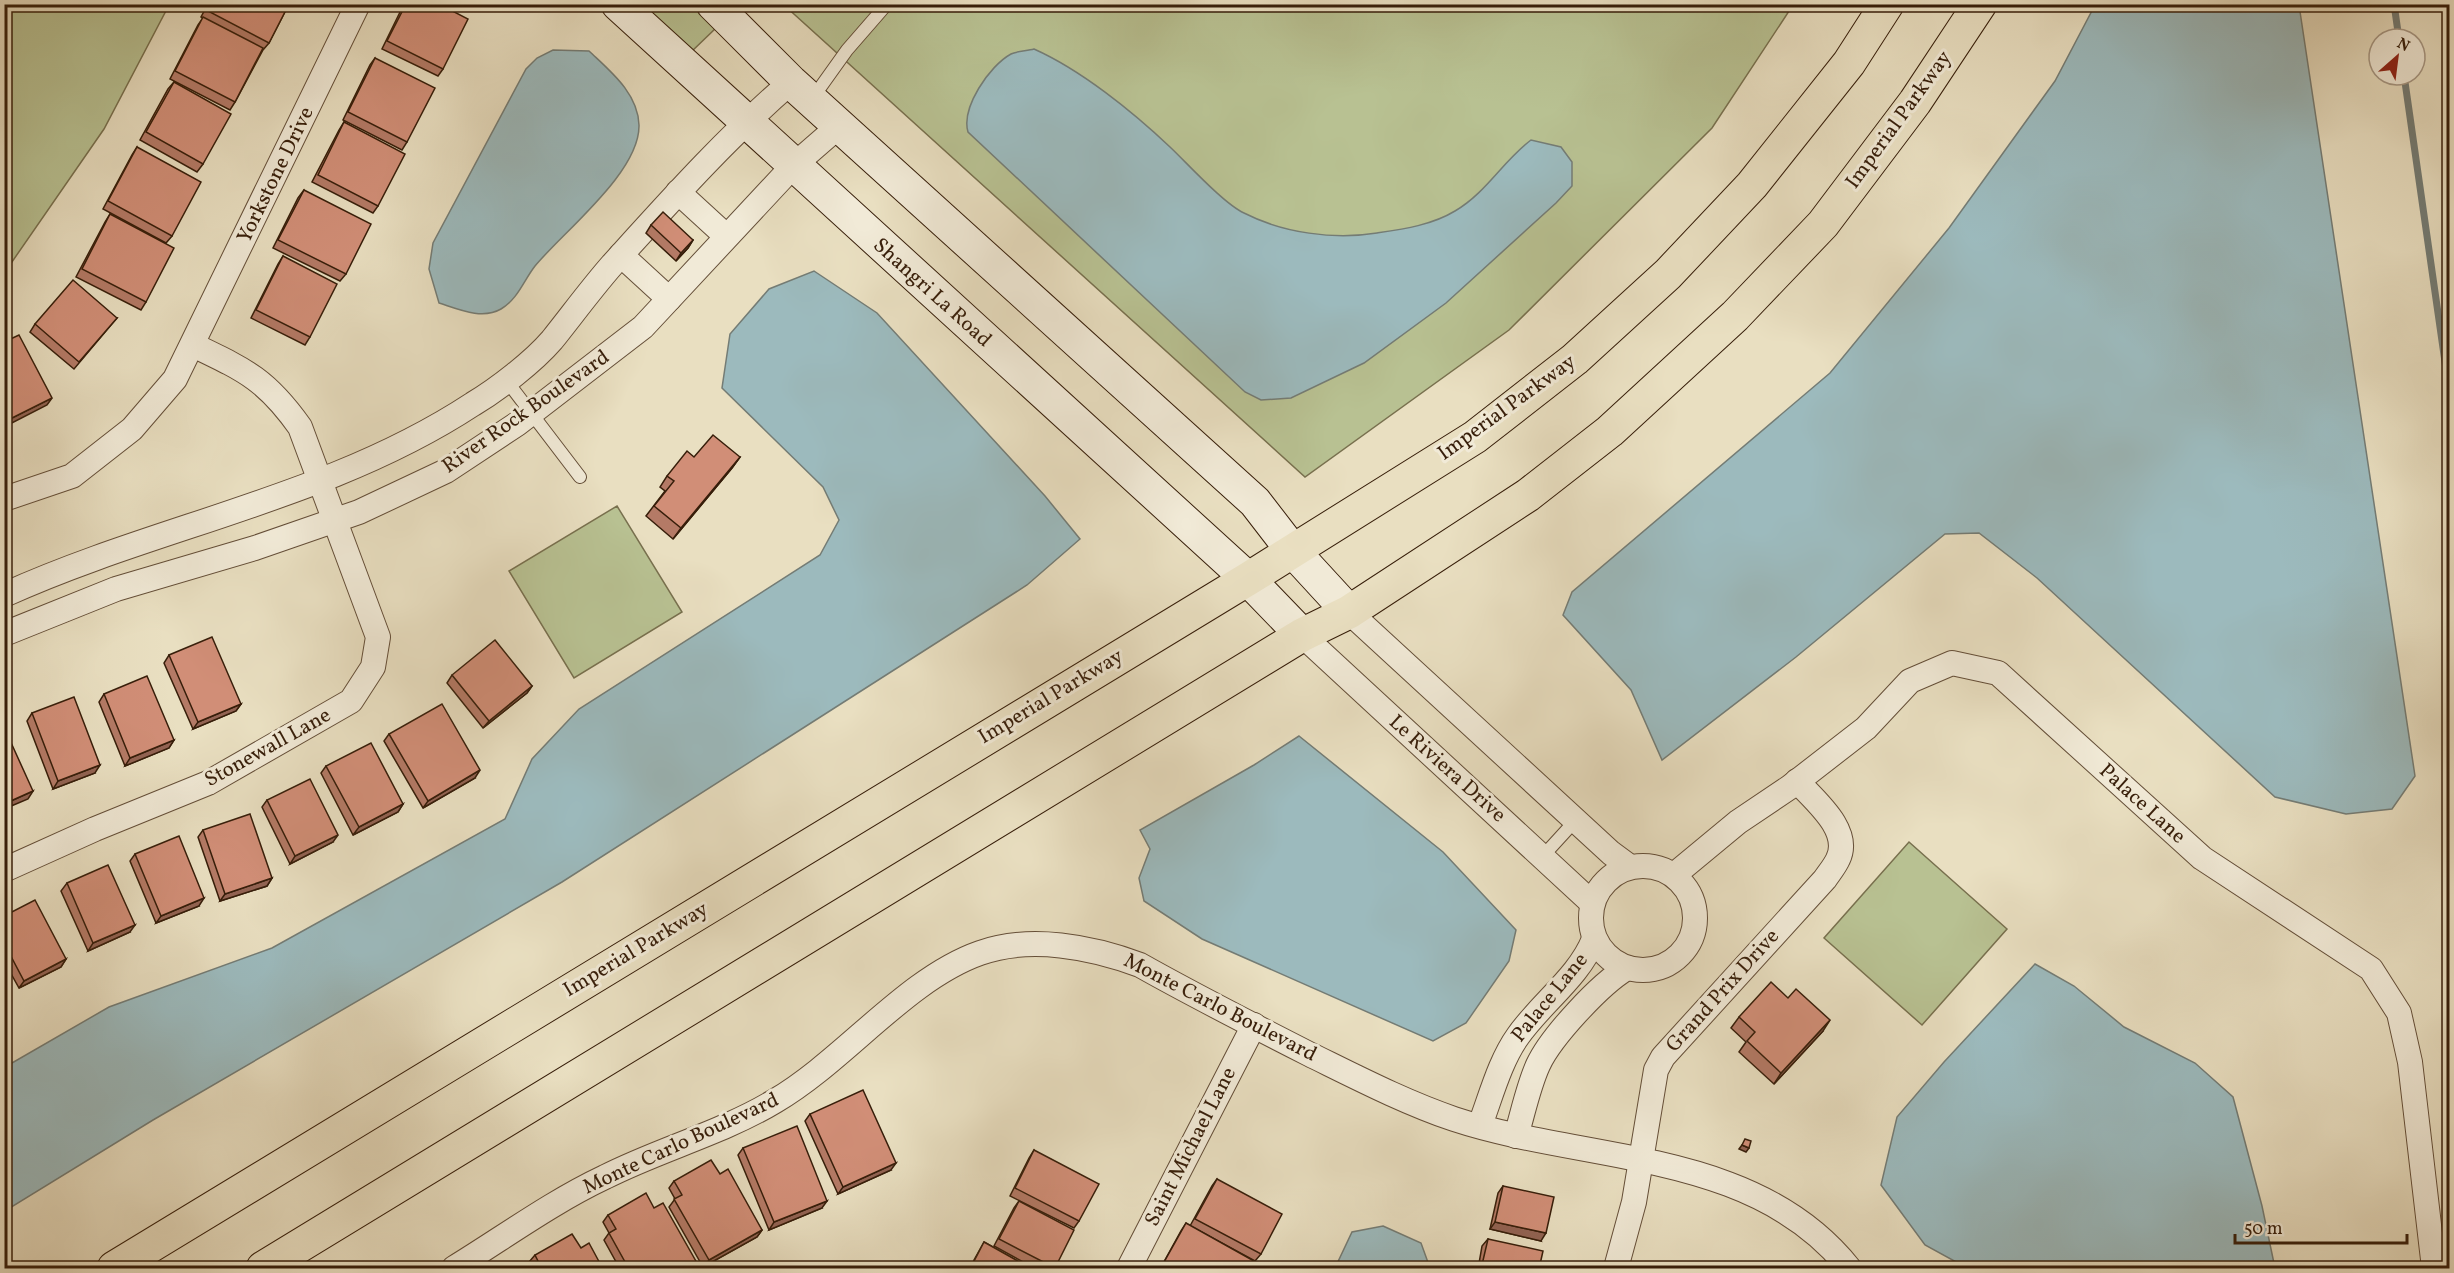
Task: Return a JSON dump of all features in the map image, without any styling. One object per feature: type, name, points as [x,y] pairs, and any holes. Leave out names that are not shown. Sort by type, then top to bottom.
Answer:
[{"type":"main road","name":"Imperial Parkway","points":[[114,1269],[1248,579],[1475,437],[1575,359],[1668,274],[1752,185],[1850,63],[1887,4]]},
{"type":"main road","name":"Imperial Parkway","points":[[263,1269],[1302,635],[1350,612],[1528,495],[1610,431],[1736,316],[1822,224],[1915,102],[1980,4]]},
{"type":"street","name":"Yorkstone Drive","points":[[4,499],[72,476],[132,429],[175,379],[358,4]]},
{"type":"street","name":"Shangri La Road","points":[[618,4],[744,122],[1248,579],[1302,635]]},
{"type":"street","points":[[713,4],[839,126],[1255,502],[1292,550],[1350,612],[1611,854],[1630,867]]},
{"type":"street","name":"River Rock Boulevard","points":[[4,595],[64,569],[375,459],[473,405],[550,342],[621,255],[744,122],[801,91]]},
{"type":"street","name":"River Rock Boulevard","points":[[4,634],[116,589],[255,548],[337,520],[446,471],[532,413],[644,327],[793,166],[839,126]]},
{"type":"street","points":[[678,192],[726,236]]},
{"type":"street","points":[[621,255],[669,299]]},
{"type":"street","points":[[193,345],[263,382],[281,400],[300,427],[337,520]]},
{"type":"street","name":"Stonewall Lane","points":[[4,870],[95,829],[208,783],[351,701],[373,667],[378,637],[337,520]]},
{"type":"street","name":"Le Riviera Drive","points":[[1302,635],[1592,903]]},
{"type":"street","name":"Palace Lane","points":[[1674,875],[1738,822],[1797,781],[1866,728],[1910,681],[1952,663],[1998,673],[2202,858],[2372,969],[2399,1013],[2410,1062],[2434,1269]]},
{"type":"street","name":"Grand Prix Drive","points":[[1616,1269],[1634,1202],[1654,1081],[1663,1057],[1825,879],[1838,860],[1841,848],[1832,821],[1797,781]]},
{"type":"street","points":[[1645,865],[1660,868],[1674,875],[1685,887],[1693,901],[1696,918],[1693,934],[1686,949],[1674,960],[1660,968],[1644,970],[1627,968],[1614,962],[1602,952],[1594,939],[1590,915],[1592,903],[1600,887],[1613,874],[1630,867],[1645,865]]},
{"type":"street","name":"Palace Lane","points":[[1480,1125],[1508,1050],[1529,1021],[1581,963],[1594,939]]},
{"type":"street","name":"Monte Carlo Boulevard","points":[[454,1269],[604,1177],[774,1102],[820,1071],[932,977],[981,952],[1012,946],[1041,946],[1074,947],[1111,954],[1140,965],[1364,1081],[1455,1119],[1516,1136],[1641,1160],[1748,1190],[1796,1217],[1830,1244],[1849,1269]]},
{"type":"street","name":"Palace Lane","points":[[1516,1136],[1543,1054],[1596,993],[1614,976],[1627,968]]},
{"type":"street","name":"Saint Michael Lane","points":[[1129,1269],[1254,1025]]},
{"type":"lane","points":[[801,91],[847,50],[887,4]]},
{"type":"lane","points":[[506,380],[580,477]]},
{"type":"lane","points":[[1543,856],[1575,821]]},
{"type":"green space","points":[[5,4],[169,5],[104,129],[5,272]]},
{"type":"green space","points":[[637,5],[693,5],[717,27],[690,53]]},
{"type":"green space","points":[[784,5],[1793,5],[1712,128],[1509,330],[1305,477]]},
{"type":"green space","points":[[617,506],[682,612],[574,678],[509,571]]},
{"type":"green space","points":[[1909,842],[2007,929],[1922,1025],[1824,938]]},
{"type":"water","points":[[2095,5],[2299,5],[2415,776],[2392,809],[2346,814],[2275,797],[2037,578],[1979,533],[1945,534],[1796,657],[1662,760],[1631,690],[1563,615],[1572,592],[1830,373],[1949,228],[2055,81]]},
{"type":"water","points":[[1034,49],[1070,68],[1123,106],[1236,208],[1275,226],[1309,233],[1344,236],[1407,228],[1437,220],[1466,204],[1531,140],[1561,147],[1572,162],[1572,186],[1446,303],[1364,363],[1291,398],[1261,400],[1245,392],[968,132],[969,111],[986,78],[1011,54]]},
{"type":"water","points":[[553,50],[589,51],[614,75],[634,103],[639,125],[636,143],[614,181],[535,266],[507,305],[494,312],[478,314],[439,303],[429,269],[433,243],[526,69],[537,58]]},
{"type":"water","points":[[814,271],[877,313],[1045,496],[1080,539],[1027,585],[562,882],[153,1120],[5,1211],[5,1067],[109,1007],[272,948],[505,819],[532,759],[579,709],[820,555],[839,520],[823,487],[722,388],[730,334],[769,289]]},
{"type":"water","points":[[1299,736],[1443,852],[1516,930],[1509,961],[1466,1023],[1433,1041],[1202,939],[1144,901],[1139,878],[1150,849],[1140,830],[1254,765]]},
{"type":"water","points":[[2035,964],[2074,986],[2124,1027],[2195,1063],[2233,1097],[2262,1206],[2275,1268],[1967,1268],[1925,1245],[1881,1185],[1897,1117],[1944,1062]]},
{"type":"water","points":[[1383,1226],[1421,1243],[1430,1268],[1335,1268],[1352,1232]]},
{"type":"building","points":[[209,4],[289,4],[269,43],[206,10]]},
{"type":"building","points":[[406,4],[439,4],[468,19],[443,69],[387,41]]},
{"type":"building","points":[[203,17],[263,48],[235,102],[175,71]]},
{"type":"building","points":[[375,58],[435,88],[407,142],[348,112]]},
{"type":"building","points":[[174,82],[231,114],[203,164],[146,132]]},
{"type":"building","points":[[344,122],[405,154],[378,206],[318,175]]},
{"type":"building","points":[[137,147],[201,182],[172,236],[108,201]]},
{"type":"building","points":[[304,190],[371,224],[346,274],[278,240]]},
{"type":"building","points":[[663,212],[693,240],[681,253],[651,225]]},
{"type":"building","points":[[110,214],[174,248],[146,302],[82,269]]},
{"type":"building","points":[[283,256],[337,284],[310,337],[256,310]]},
{"type":"building","points":[[73,280],[117,318],[79,362],[35,324]]},
{"type":"building","points":[[19,335],[52,398],[4,422],[4,342]]},
{"type":"building","points":[[713,435],[740,457],[681,528],[654,506],[674,481],[667,476],[687,451],[694,457]]},
{"type":"building","points":[[212,637],[241,704],[198,722],[169,655]]},
{"type":"building","points":[[495,640],[532,686],[489,721],[452,675]]},
{"type":"building","points":[[147,676],[174,740],[130,758],[104,694]]},
{"type":"building","points":[[74,697],[100,765],[58,781],[32,713]]},
{"type":"building","points":[[442,704],[480,770],[428,801],[389,734]]},
{"type":"building","points":[[8,736],[33,791],[4,804],[4,737]]},
{"type":"building","points":[[371,743],[403,804],[359,827],[326,766]]},
{"type":"building","points":[[310,779],[338,835],[295,856],[267,800]]},
{"type":"building","points":[[250,814],[272,878],[225,894],[203,830]]},
{"type":"building","points":[[179,836],[204,898],[161,916],[135,854]]},
{"type":"building","points":[[108,865],[135,925],[93,943],[67,883]]},
{"type":"building","points":[[35,900],[66,959],[24,981],[4,943],[4,916]]},
{"type":"building","points":[[1771,982],[1788,998],[1796,989],[1830,1020],[1781,1073],[1747,1041],[1755,1032],[1739,1017]]},
{"type":"building","points":[[863,1090],[896,1163],[843,1187],[810,1114]]},
{"type":"building","points":[[797,1126],[827,1201],[774,1222],[743,1148]]},
{"type":"building","points":[[1745,1139],[1751,1141],[1749,1148],[1742,1145]]},
{"type":"building","points":[[1034,1150],[1099,1184],[1079,1221],[1015,1188]]},
{"type":"building","points":[[711,1160],[720,1174],[728,1169],[762,1230],[709,1260],[674,1199],[682,1195],[674,1181]]},
{"type":"building","points":[[1217,1179],[1282,1214],[1261,1254],[1195,1219]]},
{"type":"building","points":[[1503,1186],[1554,1197],[1546,1233],[1495,1222]]},
{"type":"building","points":[[646,1193],[654,1208],[663,1203],[697,1263],[688,1269],[629,1269],[609,1233],[616,1229],[608,1215]]},
{"type":"building","points":[[1019,1201],[1074,1230],[1055,1268],[999,1239]]},
{"type":"building","points":[[1186,1223],[1254,1261],[1250,1269],[1171,1269],[1163,1264]]},
{"type":"building","points":[[572,1234],[581,1248],[589,1243],[603,1269],[542,1269],[535,1255]]},
{"type":"building","points":[[1488,1239],[1543,1251],[1539,1269],[1481,1269]]},
{"type":"building","points":[[984,1242],[1032,1269],[970,1269]]},
{"type":"building","points":[[1691,1266],[1708,1269],[1690,1269]]},
{"type":"waterway","points":[[2394,4],[2397,27]]},
{"type":"waterway","points":[[2406,87],[2450,397]]}]
